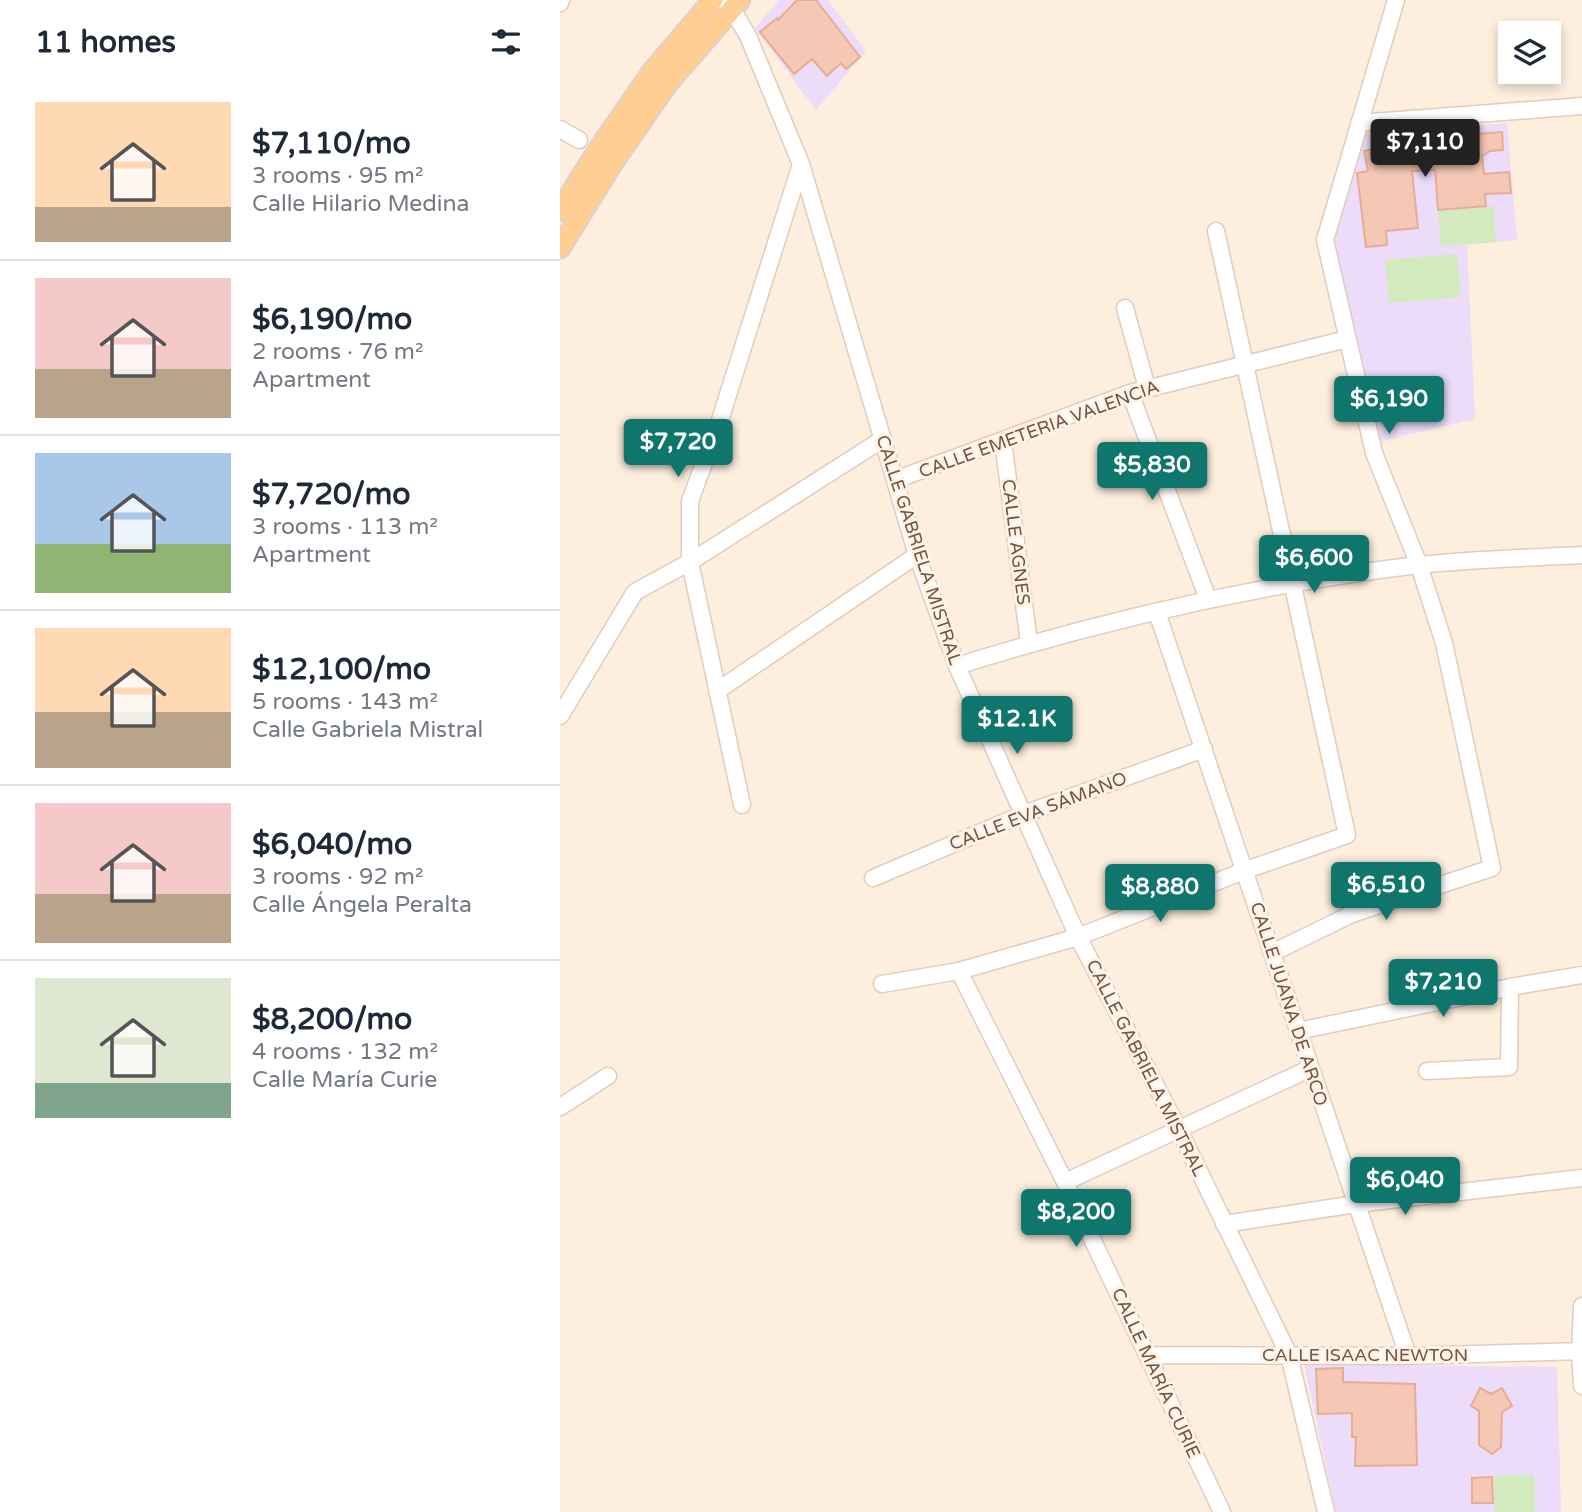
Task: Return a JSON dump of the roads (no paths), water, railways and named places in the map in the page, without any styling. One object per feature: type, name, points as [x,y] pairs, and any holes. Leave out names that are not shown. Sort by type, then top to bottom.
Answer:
[{"type":"main road","points":[[560,211],[652,72],[713,0]]},
{"type":"main road","points":[[560,248],[614,161],[668,83],[732,3]]},
{"type":"street","points":[[1272,953],[1352,914],[1492,868],[1444,643],[1419,565],[1374,453],[1325,240],[1396,0]]},
{"type":"street","name":"CALLE GABRIELA MISTRAL","points":[[732,3],[801,164],[917,555],[957,666],[1078,937],[1179,1130],[1289,1355],[1326,1512]]},
{"type":"street","points":[[1359,122],[1582,106]]},
{"type":"street","points":[[560,129],[579,140]]},
{"type":"street","points":[[742,805],[690,562],[690,500],[720,420],[801,164]]},
{"type":"street","points":[[881,984],[959,971],[1078,937],[1246,870],[1347,835],[1216,231]]},
{"type":"street","points":[[1125,308],[1147,388]]},
{"type":"street","name":"CALLE EMETERIA VALENCIA","points":[[895,480],[1130,393],[1347,339]]},
{"type":"street","points":[[1130,393],[1208,598]]},
{"type":"street","points":[[560,716],[635,592],[690,562],[883,439]]},
{"type":"street","name":"CALLE AGNES","points":[[1003,442],[1029,643]]},
{"type":"street","points":[[717,691],[917,555]]},
{"type":"street","points":[[957,666],[1029,643],[1208,598],[1419,565],[1582,555]]},
{"type":"street","name":"CALLE JUANA DE ARCO","points":[[1157,612],[1408,1356]]},
{"type":"street","name":"CALLE EVA SÁMANO","points":[[873,878],[1024,814],[1204,749]]},
{"type":"street","name":"CALLE MARÍA CURIE","points":[[959,971],[1065,1182],[1222,1512]]},
{"type":"street","points":[[1298,1031],[1510,987],[1582,975]]},
{"type":"street","points":[[1427,1071],[1509,1067],[1510,987]]},
{"type":"street","points":[[1065,1182],[1310,1069]]},
{"type":"street","points":[[560,1107],[608,1076]]},
{"type":"street","points":[[1224,1224],[1356,1204],[1582,1178]]},
{"type":"street","points":[[1582,1306],[1582,1386]]},
{"type":"street","name":"CALLE ISAAC NEWTON","points":[[1148,1355],[1408,1356],[1581,1352]]}]
